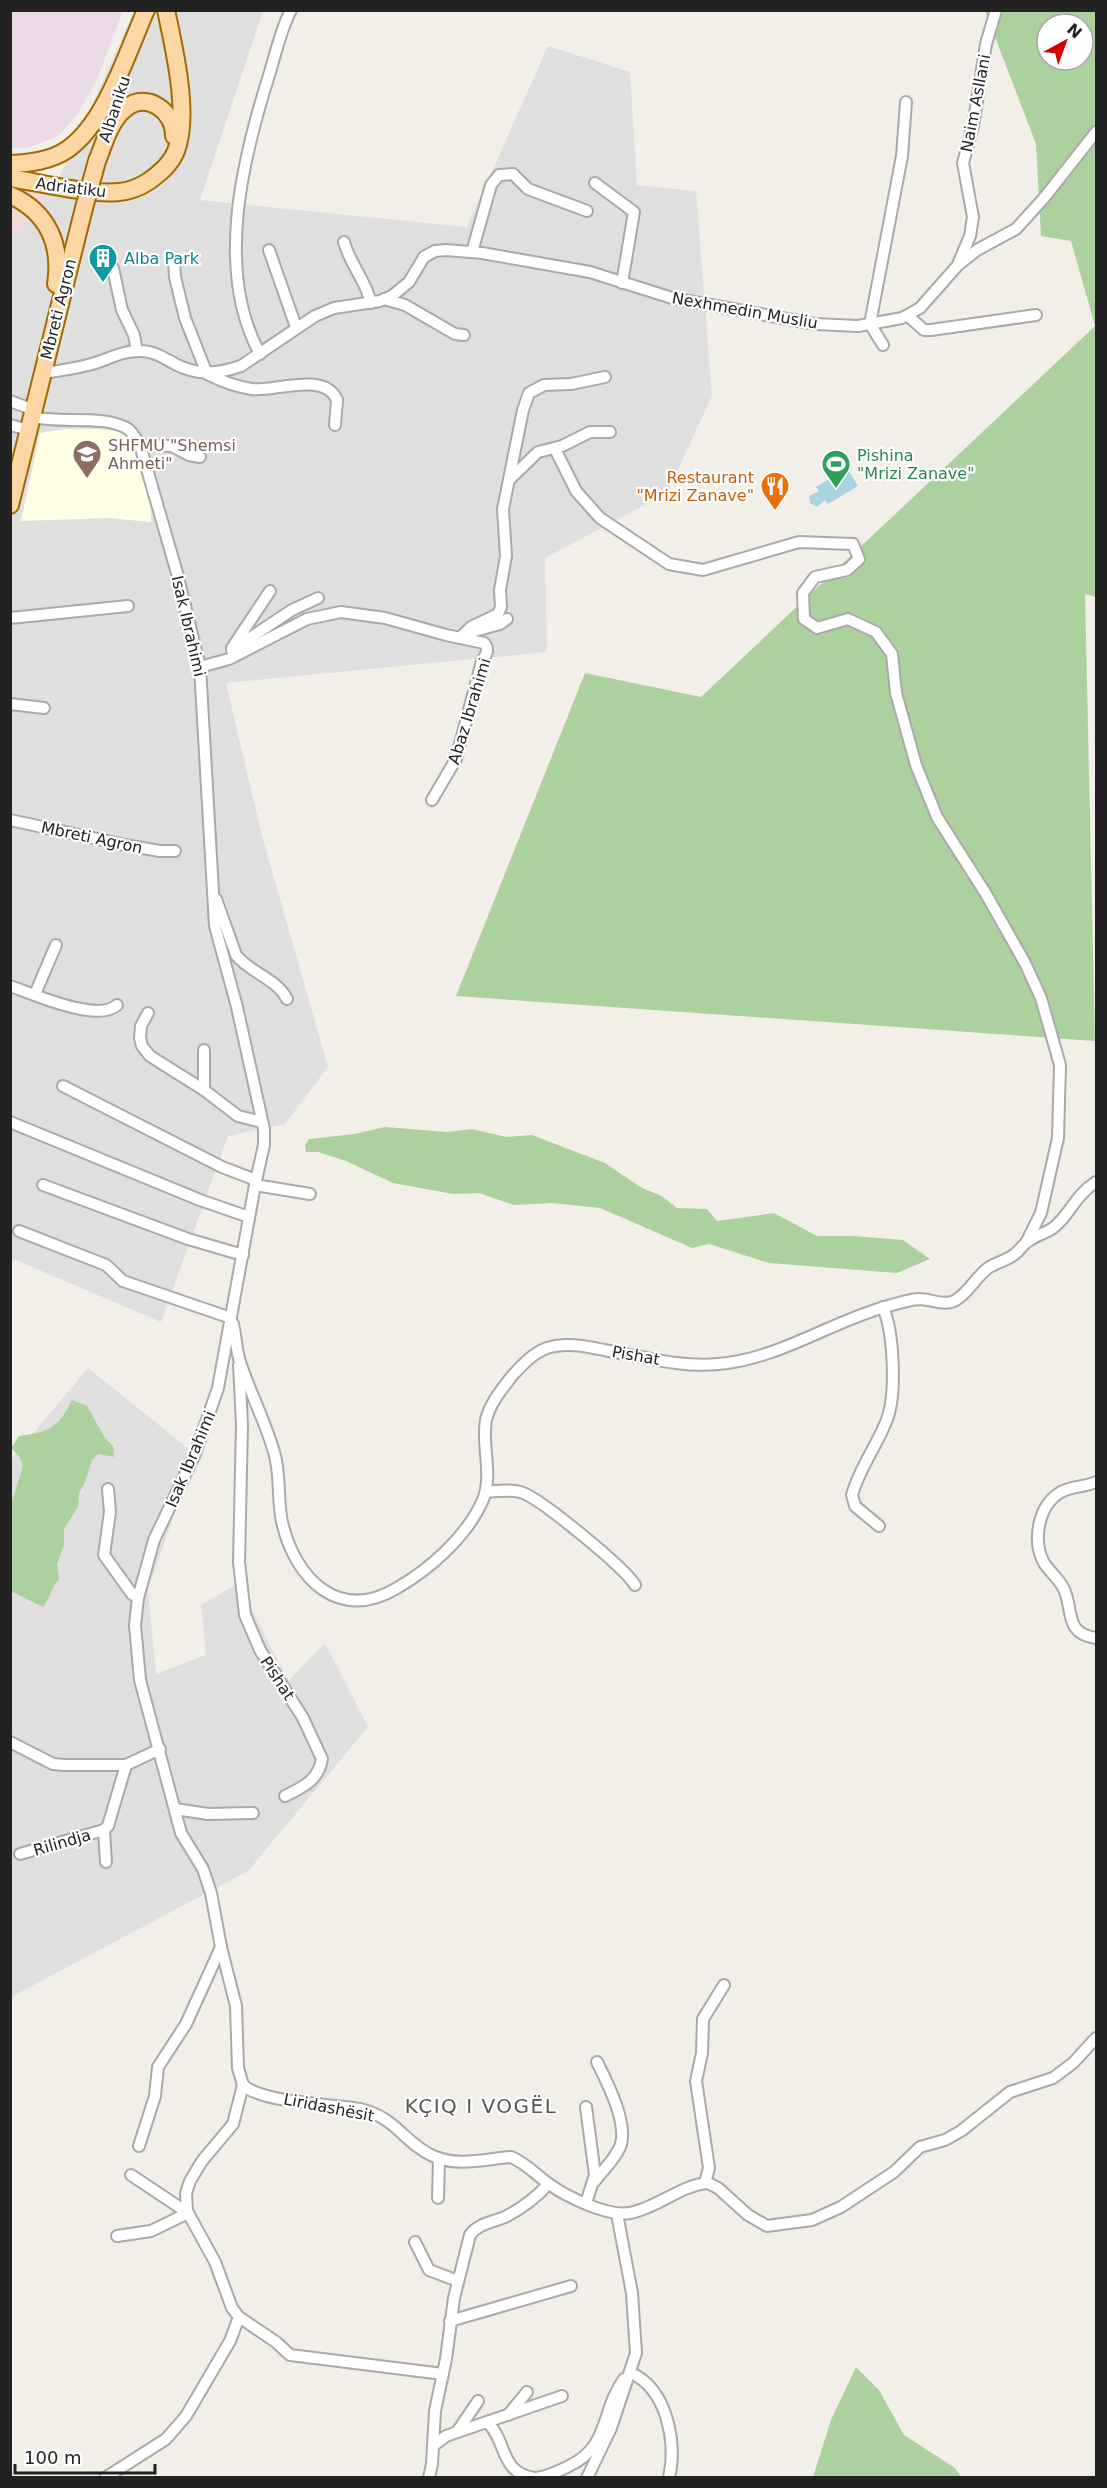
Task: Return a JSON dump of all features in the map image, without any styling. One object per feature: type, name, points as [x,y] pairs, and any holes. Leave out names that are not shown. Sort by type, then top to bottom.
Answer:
[{"type":"main road","name":"Albaniku","points":[[84,208],[146,10]]},
{"type":"main road","points":[[10,164],[31,163],[50,158],[66,150],[82,137],[110,90],[146,10]]},
{"type":"main road","points":[[163,171],[176,151],[180,114],[178,71],[166,10]]},
{"type":"main road","points":[[97,161],[121,113],[131,105],[149,103],[163,109],[174,129],[172,149],[163,171]]},
{"type":"main road","name":"Adriatiku","points":[[10,178],[100,192],[119,192],[134,189],[163,171]]},
{"type":"main road","points":[[10,195],[29,205],[39,214],[53,234],[58,266],[48,320],[53,329]]},
{"type":"main road","name":"Mbreti Agron","points":[[10,506],[84,208]]},
{"type":"street","points":[[260,354],[249,331],[238,283],[235,266],[237,229],[242,182],[251,140],[291,10]]},
{"type":"street","name":"Naim Asllani","points":[[958,266],[970,236],[973,217],[963,163],[973,126],[986,44],[996,10]]},
{"type":"street","points":[[884,345],[870,324],[902,156],[906,102]]},
{"type":"street","points":[[958,266],[977,250],[1016,229],[1044,198],[1096,132]]},
{"type":"street","points":[[472,252],[491,185],[499,175],[513,174],[528,189],[587,211]]},
{"type":"street","points":[[595,183],[634,212],[622,283]]},
{"type":"street","points":[[344,242],[352,263],[366,287],[371,303]]},
{"type":"street","points":[[269,250],[296,327]]},
{"type":"street","name":"Nexhmedin Musliu","points":[[207,374],[241,366],[296,327],[334,308],[371,303],[392,296],[409,282],[424,257],[435,251],[472,252],[590,272],[672,298],[815,324],[858,326],[908,316],[933,295],[958,266]]},
{"type":"street","points":[[174,260],[175,277],[185,318],[207,374]]},
{"type":"street","points":[[112,268],[122,310],[134,335],[137,351]]},
{"type":"street","points":[[384,299],[405,306],[455,334],[464,335]]},
{"type":"street","points":[[908,316],[924,330],[931,330],[1036,315]]},
{"type":"street","points":[[42,373],[89,365],[137,351],[152,352],[197,374],[207,374],[253,389],[302,384],[328,389],[337,400],[335,425]]},
{"type":"street","name":"Abaz Ibrahimi","points":[[460,638],[471,627],[498,614],[501,607],[500,590],[506,556],[503,509],[523,410],[529,393],[544,385],[570,384],[605,376]]},
{"type":"street","points":[[10,401],[32,419]]},
{"type":"street","points":[[10,425],[32,419],[109,423],[126,428],[140,444],[172,446],[189,455],[200,457]]},
{"type":"street","points":[[507,483],[532,455],[555,449],[590,432],[610,432]]},
{"type":"street","name":"Isak Ibrahimi","points":[[140,444],[162,516],[200,668],[215,926],[237,1007],[265,1137],[222,1370],[212,1410],[195,1454],[154,1540],[138,1598],[135,1625],[136,1659],[146,1706],[160,1749],[181,1833],[208,1881],[236,2006],[238,2068],[243,2085]]},
{"type":"street","points":[[555,449],[576,491],[600,518],[669,564],[703,570],[799,542],[853,544],[859,559],[847,570],[815,577],[803,593],[804,620],[817,628],[848,620],[876,632],[891,654],[896,693],[916,765],[937,817],[986,894],[1024,963],[1041,998],[1060,1065],[1058,1138],[1041,1213],[1026,1242]]},
{"type":"street","name":"Abaz Ibrahimi","points":[[221,661],[231,650],[270,591]]},
{"type":"street","name":"Abaz Ibrahimi","points":[[231,650],[292,610],[318,598]]},
{"type":"street","points":[[10,618],[128,606]]},
{"type":"street","name":"Abaz Ibrahimi","points":[[200,668],[221,661],[308,619],[341,612],[385,618],[484,643],[488,650],[482,661],[456,759],[432,800]]},
{"type":"street","name":"Abaz Ibrahimi","points":[[460,638],[500,624],[507,619]]},
{"type":"street","points":[[10,704],[44,708]]},
{"type":"street","name":"Mbreti Agron","points":[[10,820],[125,845],[159,851],[175,851]]},
{"type":"street","name":"Isak Ibrahimi","points":[[211,885],[236,955],[247,966],[281,989],[287,999]]},
{"type":"street","points":[[35,994],[56,945]]},
{"type":"street","points":[[10,986],[59,1003],[98,1012],[106,1011],[117,1005]]},
{"type":"street","points":[[148,1013],[140,1031],[142,1046],[155,1060],[204,1090],[238,1116],[262,1122]]},
{"type":"street","points":[[204,1050],[204,1090]]},
{"type":"street","points":[[63,1086],[255,1183],[310,1194]]},
{"type":"street","points":[[10,1122],[200,1200],[249,1216]]},
{"type":"street","name":"Pishat","points":[[239,1359],[275,1453],[279,1504],[288,1541],[307,1575],[319,1587],[334,1597],[344,1600],[369,1600],[392,1591],[418,1575],[440,1556],[463,1530],[481,1504],[486,1492],[485,1432],[489,1411],[504,1385],[540,1350],[571,1345],[681,1363],[702,1365],[729,1363],[783,1348],[884,1307],[915,1299],[942,1303],[953,1301],[968,1290],[987,1270],[1015,1255],[1026,1242],[1053,1228],[1077,1198],[1096,1182]]},
{"type":"street","points":[[43,1185],[188,1239],[243,1255]]},
{"type":"street","points":[[19,1231],[106,1265],[123,1281],[231,1318]]},
{"type":"street","points":[[879,1526],[855,1506],[852,1494],[861,1470],[885,1425],[892,1401],[890,1340],[884,1307]]},
{"type":"street","name":"Pishat","points":[[231,1318],[239,1359],[242,1435],[239,1562],[245,1615],[260,1650],[303,1718],[322,1759],[313,1780],[285,1796]]},
{"type":"street","points":[[1096,1482],[1061,1491],[1054,1497],[1043,1514],[1037,1534],[1041,1555],[1063,1587],[1075,1629],[1083,1635],[1096,1638]]},
{"type":"street","points":[[108,1489],[110,1500],[104,1555],[132,1594],[138,1598]]},
{"type":"street","points":[[486,1492],[511,1490],[532,1497],[618,1566],[635,1585]]},
{"type":"street","points":[[10,1742],[52,1764],[126,1765],[160,1749]]},
{"type":"street","name":"Rilindja","points":[[20,1854],[104,1830],[108,1826],[126,1765]]},
{"type":"street","points":[[175,1809],[208,1814],[253,1813]]},
{"type":"street","name":"Rilindja","points":[[104,1830],[106,1862]]},
{"type":"street","points":[[139,2146],[155,2096],[158,2067],[186,2024],[221,1947]]},
{"type":"street","points":[[705,2183],[709,2168],[702,2113],[695,2089],[701,2060],[703,2019],[724,1985]]},
{"type":"street","points":[[587,2478],[611,2428],[636,2353],[632,2293],[617,2214],[642,2210],[705,2183],[713,2185],[748,2215],[767,2226],[812,2220],[841,2208],[894,2172],[920,2147],[945,2140],[961,2131],[1010,2092],[1053,2078],[1073,2063],[1096,2038]]},
{"type":"street","points":[[586,2203],[595,2181],[616,2155],[622,2141],[620,2117],[597,2062]]},
{"type":"street","points":[[243,2085],[233,2124],[202,2161],[186,2193],[188,2213],[215,2262],[232,2308],[239,2317],[276,2342],[290,2355],[443,2374]]},
{"type":"street","name":"Liridashësit","points":[[243,2085],[255,2092],[386,2118],[423,2150],[439,2158],[465,2162],[511,2157],[523,2163],[548,2184],[586,2203],[617,2214]]},
{"type":"street","points":[[586,2106],[595,2181]]},
{"type":"street","points":[[438,2198],[439,2158]]},
{"type":"street","points":[[130,2175],[188,2213]]},
{"type":"street","points":[[429,2478],[433,2432],[450,2321],[467,2243],[473,2230],[518,2210],[548,2184]]},
{"type":"street","points":[[117,2236],[151,2231],[188,2213]]},
{"type":"street","points":[[415,2242],[429,2270],[458,2281]]},
{"type":"street","points":[[450,2321],[571,2286]]},
{"type":"street","points":[[105,2478],[166,2439],[186,2416],[230,2340],[239,2317]]},
{"type":"street","points":[[488,2422],[495,2431],[513,2469],[520,2474],[535,2478],[564,2469],[591,2452],[602,2431],[616,2391],[631,2373]]},
{"type":"street","points":[[631,2373],[640,2377],[647,2384],[663,2409],[671,2444],[669,2478]]},
{"type":"street","points":[[508,2415],[528,2392]]},
{"type":"street","points":[[433,2432],[441,2436],[451,2434],[562,2396]]},
{"type":"street","points":[[433,2446],[451,2434],[478,2401]]},
{"type":"shaded area","points":[[10,11],[123,11],[96,82],[77,115],[58,136],[28,148],[11,148]]},
{"type":"shaded area","points":[[134,11],[263,11],[200,200],[467,227],[548,46],[630,72],[637,185],[696,191],[712,396],[667,493],[545,558],[547,652],[226,683],[262,836],[328,1067],[285,1124],[228,1136],[161,1322],[11,1258],[11,233],[15,234],[56,185]]},
{"type":"shaded area","points":[[11,175],[56,185],[15,234],[11,233]]},
{"type":"shaded area","name":"SHFMU \"Shemsi Ahmeti\"","points":[[64,429],[122,432],[129,437],[151,499],[151,522],[108,518],[21,521],[40,433]]},
{"type":"shaded area","points":[[88,1368],[195,1454],[148,1590],[156,1674],[206,1655],[201,1605],[239,1583],[288,1681],[325,1643],[368,1727],[248,1871],[11,1997],[11,1460]]},
{"type":"green space","points":[[985,11],[1096,11],[1096,597],[1085,594],[1095,1041],[456,996],[585,673],[701,697],[1095,326],[1071,241],[1041,236],[1036,144]]},
{"type":"green space","points":[[385,1127],[447,1132],[472,1129],[506,1137],[532,1135],[605,1163],[642,1188],[662,1196],[677,1208],[707,1209],[717,1221],[774,1213],[817,1236],[903,1240],[930,1259],[897,1273],[769,1263],[709,1244],[692,1248],[600,1208],[552,1203],[514,1205],[479,1193],[453,1194],[393,1183],[346,1161],[318,1152],[306,1152],[305,1145],[309,1139],[354,1134]]},
{"type":"green space","points":[[72,1400],[87,1406],[105,1438],[113,1446],[114,1457],[98,1454],[92,1460],[79,1493],[78,1507],[64,1529],[64,1545],[57,1564],[59,1579],[43,1607],[11,1591],[11,1505],[23,1466],[19,1456],[11,1448],[19,1436],[38,1433],[52,1427],[62,1417]]},
{"type":"green space","points":[[856,2367],[879,2390],[904,2435],[955,2468],[961,2477],[813,2477],[831,2420]]},
{"type":"water","name":"Pishina \"Mrizi Zanave\"","points":[[847,468],[858,486],[828,504],[825,500],[817,507],[810,503],[809,496],[819,491],[816,487]]},
{"type":"place","name":"Alba Park","points":[[103,284]]},
{"type":"place","name":"SHFMU \"Shemsi Ahmeti\"","points":[[87,480]]},
{"type":"place","name":"Pishina \"Mrizi Zanave\"","points":[[836,490]]},
{"type":"place","name":"Restaurant \"Mrizi Zanave\"","points":[[775,512]]},
{"type":"district","name":"KÇIQ I VOGËL","points":[[481,2106]]}]
